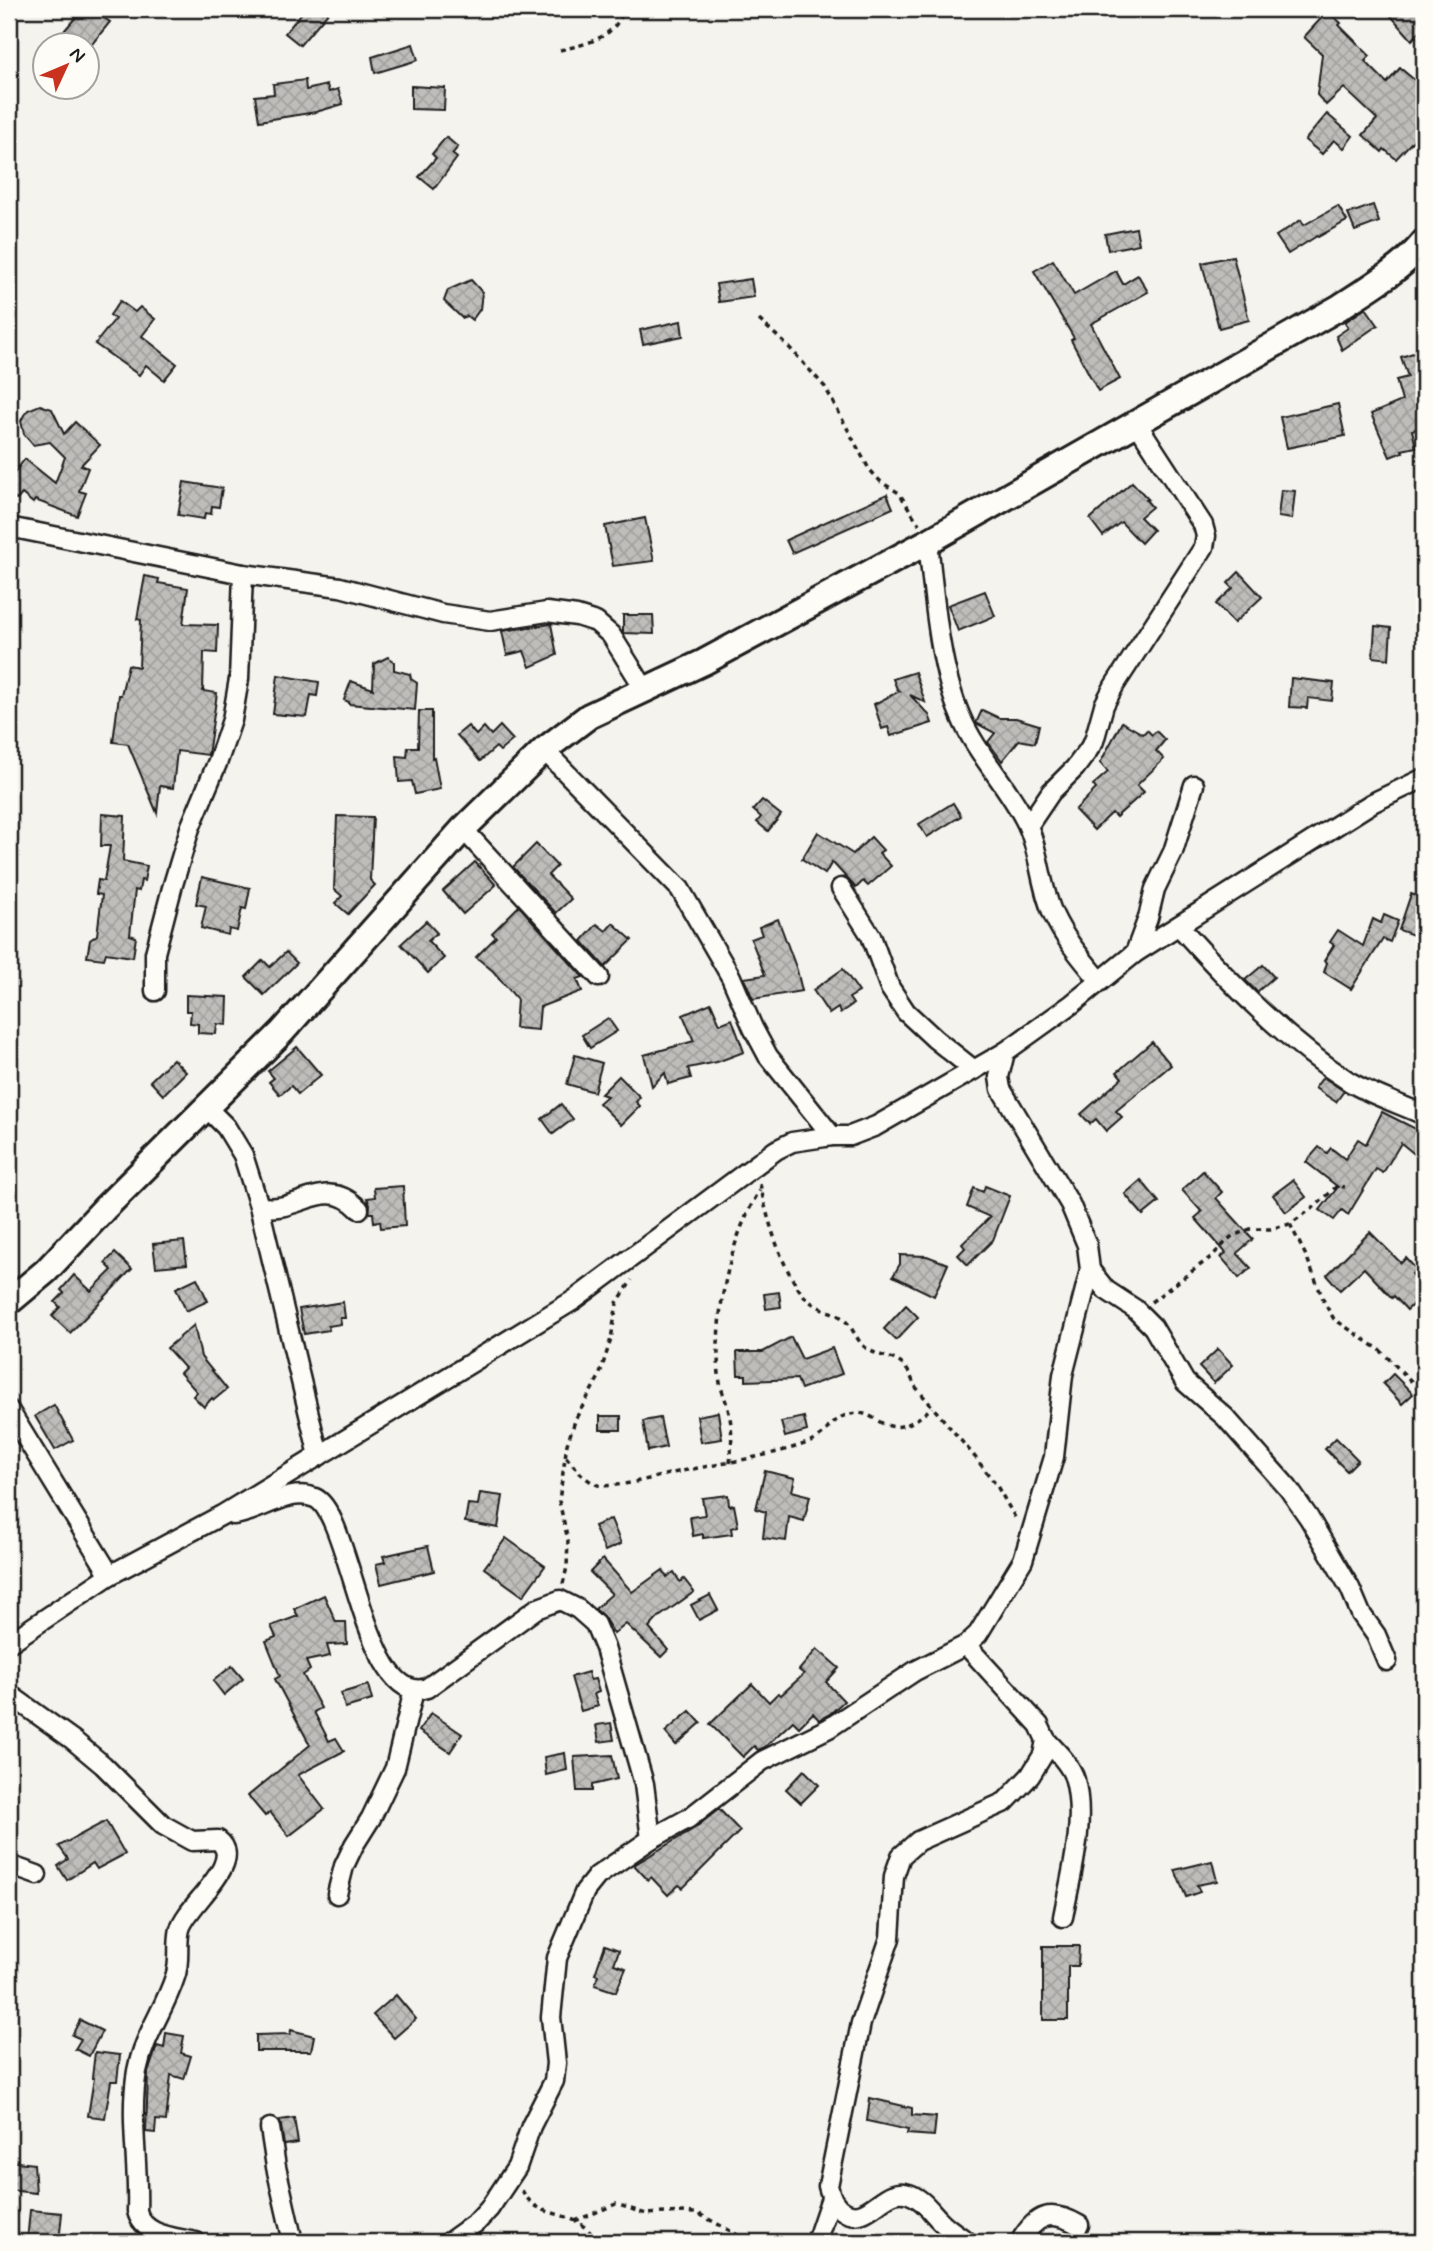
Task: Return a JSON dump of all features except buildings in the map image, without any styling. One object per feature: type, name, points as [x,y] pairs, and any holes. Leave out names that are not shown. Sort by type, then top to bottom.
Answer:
[{"type":"street","points":[[9,1301],[46,1270],[341,969],[463,829],[544,750],[589,716],[704,662],[929,541],[1340,307],[1376,285],[1424,243]]},
{"type":"street","points":[[1028,825],[1051,792],[1075,768],[1094,741],[1104,705],[1114,686],[1204,547],[1206,536],[1203,525],[1136,422]]},
{"type":"street","points":[[9,527],[243,574],[340,587],[443,614],[489,621],[547,611],[577,616],[596,622],[611,635],[644,688]]},
{"type":"street","points":[[929,541],[938,626],[959,713],[971,738],[1028,825],[1054,915],[1070,943],[1100,981]]},
{"type":"street","points":[[155,991],[155,953],[172,888],[190,828],[232,720],[239,679],[243,574]]},
{"type":"street","points":[[544,750],[680,889],[731,977],[768,1056],[832,1136]]},
{"type":"street","points":[[9,1643],[110,1575],[222,1515],[574,1300],[776,1150],[792,1142],[850,1136],[876,1126],[974,1070],[1005,1052],[1135,953],[1372,803],[1424,778]]},
{"type":"street","points":[[1135,953],[1155,889],[1173,852],[1194,785]]},
{"type":"street","points":[[463,829],[598,977]]},
{"type":"street","points":[[841,888],[871,936],[890,988],[906,1012],[935,1040],[974,1070]]},
{"type":"street","points":[[1179,926],[1224,976],[1313,1055],[1352,1083],[1424,1115]]},
{"type":"street","points":[[449,2242],[477,2222],[489,2209],[512,2173],[525,2147],[531,2126],[554,2081],[556,2063],[551,2017],[557,1958],[585,1891],[597,1876],[651,1839],[689,1818],[762,1761],[829,1728],[915,1671],[966,1646],[978,1634],[1023,1560],[1054,1457],[1063,1375],[1090,1270],[1087,1245],[1070,1204],[1001,1089],[999,1077],[1005,1052]]},
{"type":"street","points":[[207,1108],[226,1128],[243,1155],[274,1261],[319,1456]]},
{"type":"street","points":[[259,1206],[270,1209],[329,1194],[341,1196],[359,1209]]},
{"type":"street","points":[[1090,1270],[1106,1290],[1135,1309],[1153,1327],[1185,1382],[1224,1417],[1288,1488],[1350,1588],[1387,1661]]},
{"type":"street","points":[[9,1410],[110,1575]]},
{"type":"street","points":[[222,1515],[240,1514],[297,1496],[315,1498],[322,1503],[335,1529],[381,1656],[396,1681],[414,1690],[427,1688],[536,1609],[560,1600],[578,1609],[595,1624],[606,1648],[645,1784],[651,1839]]},
{"type":"street","points":[[966,1646],[1040,1725],[1046,1740],[1062,1757],[1074,1778],[1079,1810],[1063,1917]]},
{"type":"street","points":[[337,1894],[344,1866],[395,1768],[414,1690]]},
{"type":"street","points":[[9,1694],[103,1765],[163,1825],[192,1841],[218,1840],[226,1847],[223,1867],[194,1903],[180,1930],[176,1976],[146,2036],[137,2071],[134,2101],[139,2221],[160,2234],[196,2242]]},
{"type":"street","points":[[968,2242],[944,2225],[929,2208],[908,2194],[889,2195],[862,2214],[852,2215],[838,2207],[831,2198],[828,2186],[830,2173],[861,2023],[890,1938],[894,1877],[901,1856],[918,1841],[1005,1802],[1030,1776],[1043,1755],[1046,1740]]},
{"type":"street","points":[[9,1865],[37,1875]]},
{"type":"street","points":[[270,2128],[293,2242]]},
{"type":"street","points":[[816,2242],[831,2198]]},
{"type":"street","points":[[1020,2242],[1038,2220],[1049,2215],[1062,2215],[1079,2224]]},
{"type":"street","points":[[303,2242],[309,2242]]},
{"type":"path","points":[[560,50],[586,44],[610,33],[622,17],[624,9]]},
{"type":"path","points":[[759,320],[788,345],[825,387],[869,469],[881,482],[899,493],[929,541]]},
{"type":"path","points":[[756,1165],[772,1232],[806,1299],[848,1322],[863,1346],[905,1366],[914,1385],[997,1486],[1016,1520],[1032,1535]]},
{"type":"path","points":[[1125,1303],[1144,1304],[1155,1301],[1212,1257],[1221,1245],[1238,1232],[1281,1228],[1317,1205],[1337,1186],[1345,1187]]},
{"type":"path","points":[[730,1463],[733,1441],[729,1410],[721,1387],[717,1341],[736,1238],[747,1211],[761,1188]]},
{"type":"path","points":[[1290,1224],[1334,1319],[1380,1350],[1424,1394]]},
{"type":"path","points":[[560,1600],[567,1567],[568,1540],[559,1501],[566,1457],[576,1418],[599,1377],[611,1339],[617,1303],[638,1270],[641,1250]]},
{"type":"path","points":[[566,1457],[586,1478],[598,1485],[617,1484],[730,1463],[815,1440],[830,1424],[849,1414],[864,1413],[883,1424],[901,1427],[932,1407]]},
{"type":"path","points":[[512,2173],[525,2197],[534,2207],[575,2221],[598,2242]]},
{"type":"path","points":[[575,2221],[615,2204],[646,2214],[687,2212],[707,2218],[746,2242]]}]
